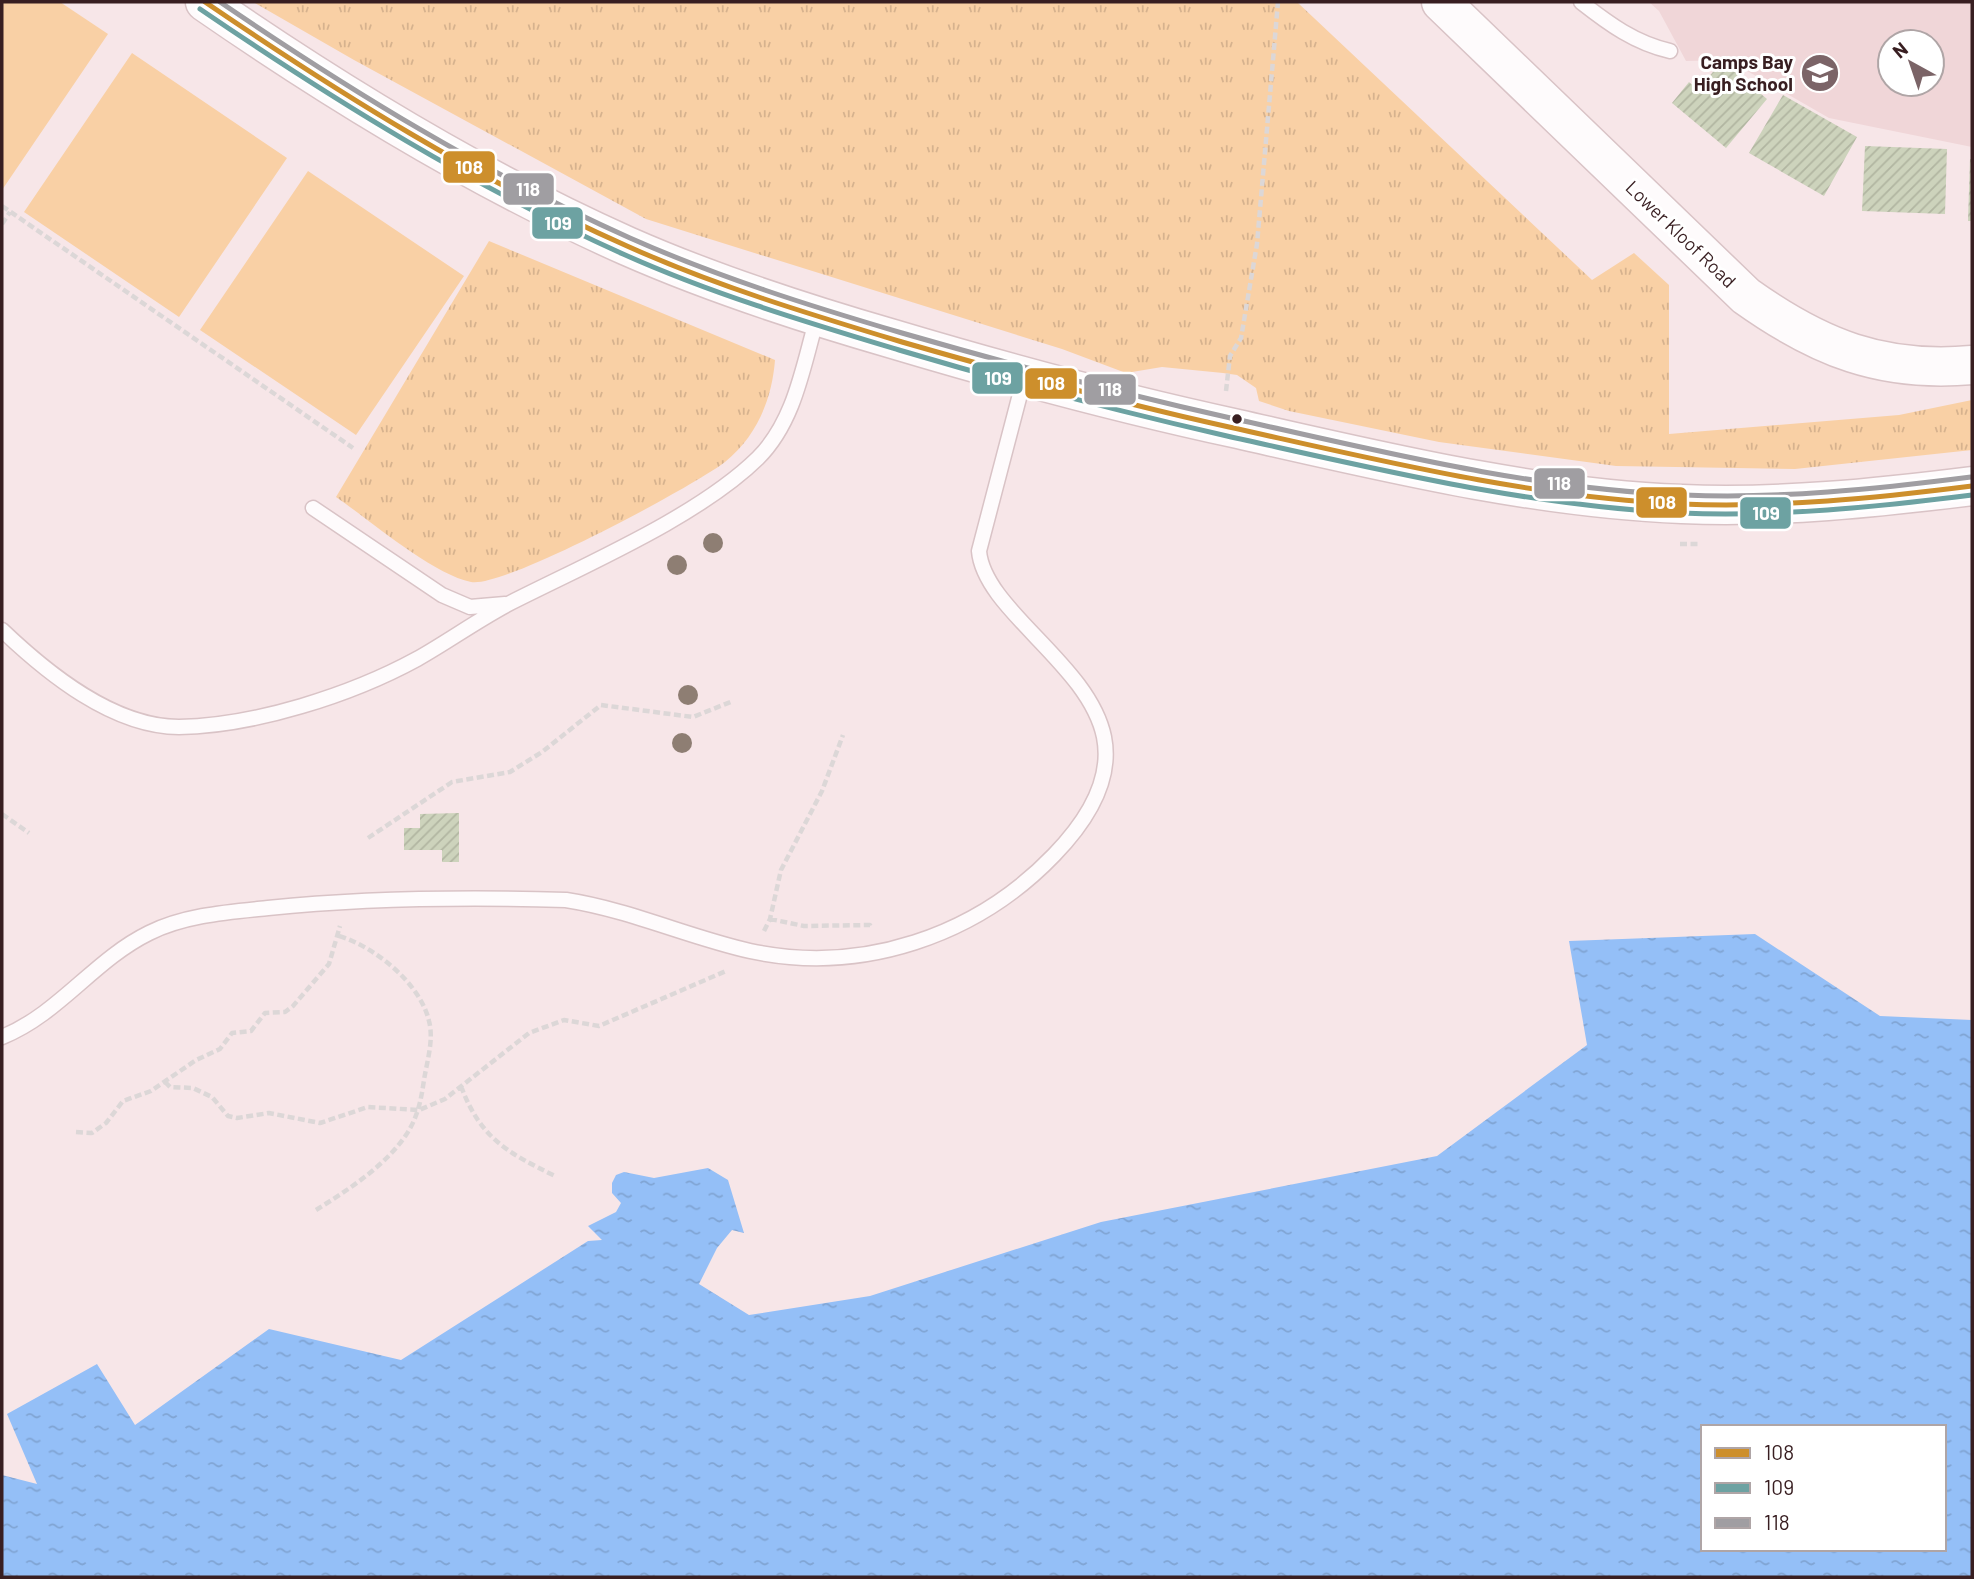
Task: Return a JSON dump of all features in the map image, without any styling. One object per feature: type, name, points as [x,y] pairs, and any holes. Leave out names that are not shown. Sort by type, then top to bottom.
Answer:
[{"type":"main road","points":[[205,2],[288,60],[481,175],[627,246],[729,287],[817,317],[1024,379],[1446,475],[1562,492],[1679,504],[1776,504],[1895,496],[1972,486]]},
{"type":"main road","name":"Lower Kloof Road","points":[[1441,2],[1746,296],[1770,313],[1841,351],[1889,364],[1942,368],[1972,365]]},
{"type":"lane","points":[[1581,2],[1624,33],[1648,46],[1670,51]]},
{"type":"lane","points":[[2,630],[33,660],[103,705],[136,719],[177,727],[242,721],[369,681],[415,660],[510,603],[577,571],[682,512],[738,475],[760,456],[789,414],[817,317]]},
{"type":"lane","points":[[2,1037],[45,1014],[114,955],[150,932],[225,913],[340,901],[566,900],[601,905],[748,951],[789,958],[846,958],[875,953],[943,933],[974,919],[1016,891],[1071,837],[1094,802],[1105,768],[1104,737],[1077,682],[1055,654],[1004,600],[980,565],[979,551],[1024,379]]},
{"type":"lane","points":[[313,508],[442,595],[470,607],[510,603]]},
{"type":"path","points":[[1228,372],[1230,356],[1241,338],[1257,244],[1278,2]]},
{"type":"path","points":[[2,206],[353,448]]},
{"type":"path","points":[[2,224],[10,212]]},
{"type":"path","points":[[368,838],[415,805],[436,796],[452,782],[510,772],[542,752],[601,705],[693,717],[733,701]]},
{"type":"path","points":[[843,734],[822,791],[781,870],[770,919],[804,926],[870,925],[875,953]]},
{"type":"path","points":[[2,814],[29,833]]},
{"type":"path","points":[[76,1132],[92,1133],[106,1123],[123,1101],[150,1091],[196,1060],[220,1049],[232,1033],[251,1031],[265,1013],[285,1012],[293,1006],[329,964],[339,936],[340,901]]},
{"type":"path","points":[[317,1210],[345,1192],[405,1137],[419,1110],[430,1043],[429,1021],[421,1004],[394,967],[381,956],[339,936]]},
{"type":"path","points":[[165,1082],[170,1087],[193,1088],[212,1097],[228,1116],[237,1118],[269,1113],[320,1123],[368,1107],[419,1110],[438,1103],[530,1032],[544,1025],[564,1020],[599,1026],[715,976]]},
{"type":"path","points":[[461,1086],[478,1122],[497,1144],[555,1176]]},
{"type":"shaded area","name":"Camps Bay High School","points":[[1649,2],[1972,2],[1972,147],[1829,118],[1728,60],[1686,61],[1659,11]]},
{"type":"green space","points":[[2,2],[60,2],[108,34],[2,190]]},
{"type":"green space","points":[[253,2],[1297,2],[1592,280],[1634,253],[1669,285],[1669,434],[1899,415],[1972,400],[1972,450],[1795,469],[1616,466],[1439,442],[1289,411],[1259,401],[1256,388],[1237,375],[1162,367],[1126,373],[1062,349],[646,219]]},
{"type":"green space","points":[[132,53],[287,158],[179,317],[24,212]]},
{"type":"green space","points":[[308,171],[464,276],[356,435],[200,330]]},
{"type":"green space","points":[[489,241],[775,360],[770,389],[761,416],[746,441],[725,462],[677,492],[598,534],[520,570],[490,580],[471,582],[438,569],[420,558],[336,497]]},
{"type":"water","points":[[1755,934],[1880,1016],[1972,1020],[1972,1577],[2,1577],[2,1475],[37,1484],[7,1414],[97,1364],[135,1425],[269,1329],[401,1360],[588,1241],[602,1240],[588,1226],[616,1212],[621,1203],[612,1193],[612,1183],[616,1175],[624,1172],[654,1178],[708,1168],[728,1180],[744,1233],[732,1230],[717,1248],[699,1284],[749,1315],[870,1296],[1101,1222],[1437,1156],[1587,1045],[1569,941]]},
{"type":"building","points":[[1722,61],[1767,99],[1726,148],[1672,103],[1689,82],[1698,90]]},
{"type":"building","points":[[1783,95],[1857,137],[1824,196],[1749,153]]},
{"type":"building","points":[[1865,146],[1947,149],[1945,214],[1862,211]]},
{"type":"building","points":[[1970,159],[1972,221],[1968,221]]},
{"type":"building","points":[[459,813],[459,862],[442,862],[442,850],[404,850],[404,828],[420,828],[420,814]]},
{"type":"transit line","name":"108","points":[[205,2],[307,70],[411,134],[517,193],[627,246],[694,274],[798,310],[1024,376],[1147,408],[1341,452],[1567,494],[1682,504],[1755,505],[1864,498],[1972,486]]},
{"type":"transit line","name":"118","points":[[220,2],[369,99],[472,159],[630,238],[730,278],[799,301],[1027,368],[1151,400],[1346,444],[1458,467],[1570,485],[1684,495],[1756,496],[1864,489],[1971,477]]},
{"type":"transit line","name":"109","points":[[200,9],[302,77],[406,141],[513,200],[623,254],[691,282],[829,329],[1021,385],[1340,461],[1452,484],[1566,503],[1681,513],[1754,514],[1864,507],[1972,495]]},
{"type":"place","name":"Camps Bay High School","points":[[1820,73]]}]
